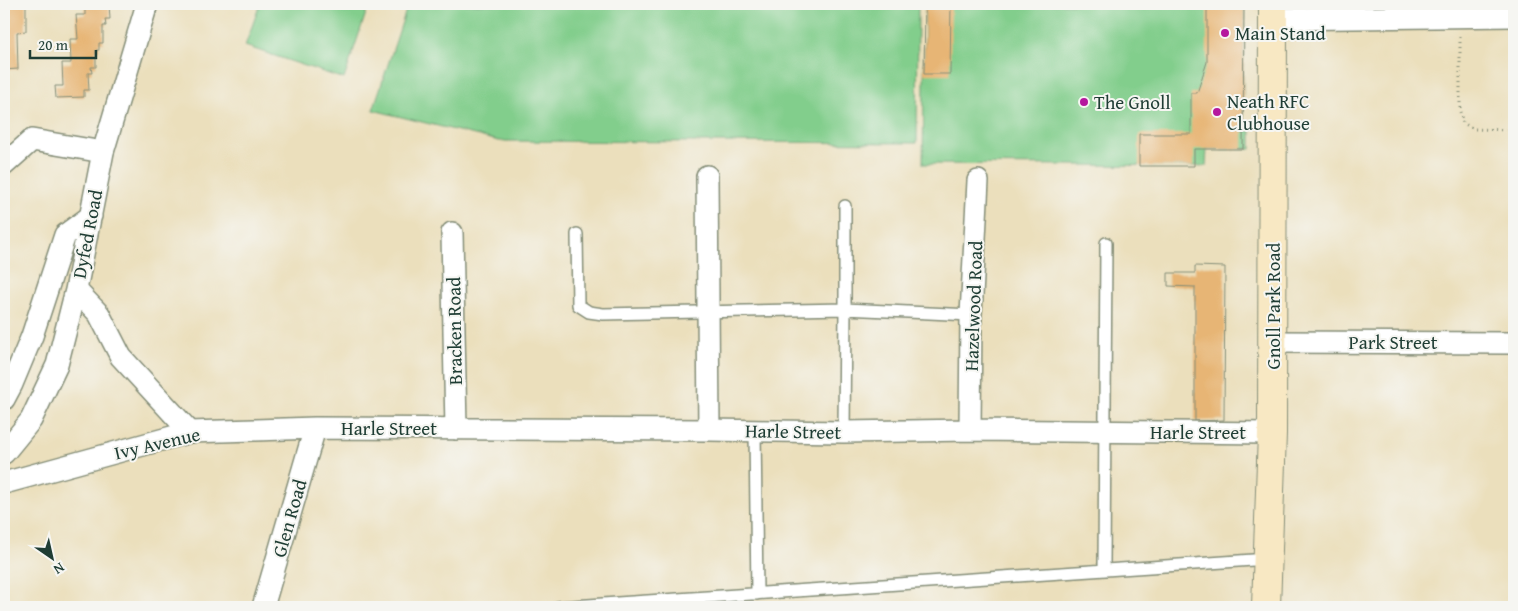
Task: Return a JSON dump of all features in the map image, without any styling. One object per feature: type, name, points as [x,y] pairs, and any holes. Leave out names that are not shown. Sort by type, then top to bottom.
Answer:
[{"type":"main road","name":"Gnoll Park Road","points":[[1266,607],[1272,433],[1273,12]]},
{"type":"street","name":"Dyfed Road","points":[[4,453],[31,420],[57,365],[76,290],[103,152],[147,4]]},
{"type":"street","points":[[1273,12],[1461,10],[1514,16]]},
{"type":"street","points":[[4,164],[32,140],[103,152]]},
{"type":"street","points":[[707,176],[708,430]]},
{"type":"street","name":"Hazelwood Road","points":[[970,430],[971,315],[978,181]]},
{"type":"street","points":[[4,399],[32,336],[65,235],[91,216]]},
{"type":"street","name":"Bracken Road","points":[[452,233],[456,429]]},
{"type":"street","points":[[76,290],[99,314],[122,357],[190,432]]},
{"type":"street","name":"Park Street","points":[[1272,342],[1514,343]]},
{"type":"street","name":"Harle Street","points":[[315,428],[1272,433]]},
{"type":"street","name":"Ivy Avenue","points":[[4,483],[190,432],[315,428]]},
{"type":"street","name":"Glen Road","points":[[263,607],[315,428]]},
{"type":"lane","points":[[844,432],[845,206]]},
{"type":"lane","points":[[577,234],[578,304],[589,312],[603,314],[845,308],[971,315]]},
{"type":"lane","points":[[1104,570],[1106,243]]},
{"type":"lane","points":[[755,431],[757,594]]},
{"type":"lane","points":[[558,607],[1268,559]]},
{"type":"path","points":[[1461,10],[1460,112],[1463,123],[1474,129],[1514,130]]},
{"type":"green space","points":[[260,4],[369,4],[344,79],[245,46]]},
{"type":"green space","points":[[408,4],[918,4],[917,143],[499,141],[373,110]]},
{"type":"green space","name":"The Gnoll","points":[[925,4],[1244,4],[1243,131],[1251,131],[1251,149],[1207,149],[1206,166],[923,164]]},
{"type":"building","points":[[4,4],[26,4],[26,31],[17,32],[18,69],[4,70]]},
{"type":"building","points":[[85,4],[109,4],[110,19],[105,19],[106,26],[103,26],[103,43],[99,43],[99,50],[96,50],[96,67],[91,67],[92,73],[88,73],[89,90],[84,90],[84,97],[56,98],[55,86],[63,86],[62,63],[71,63],[70,39],[78,39],[76,15],[85,15]]},
{"type":"building","points":[[925,4],[951,4],[950,74],[924,74]]},
{"type":"building","name":"Neath RFC Clubhouse","points":[[1207,4],[1244,4],[1243,149],[1194,149],[1194,166],[1139,166],[1139,134],[1191,134],[1191,93],[1197,93],[1207,62]]},
{"type":"building","points":[[1195,266],[1225,267],[1224,420],[1195,421],[1195,287],[1168,286],[1168,273],[1195,273]]},
{"type":"place","name":"Main Stand","points":[[1225,33]]},
{"type":"place","name":"The Gnoll","points":[[1084,102]]},
{"type":"place","name":"Neath RFC Clubhouse","points":[[1217,112]]}]
